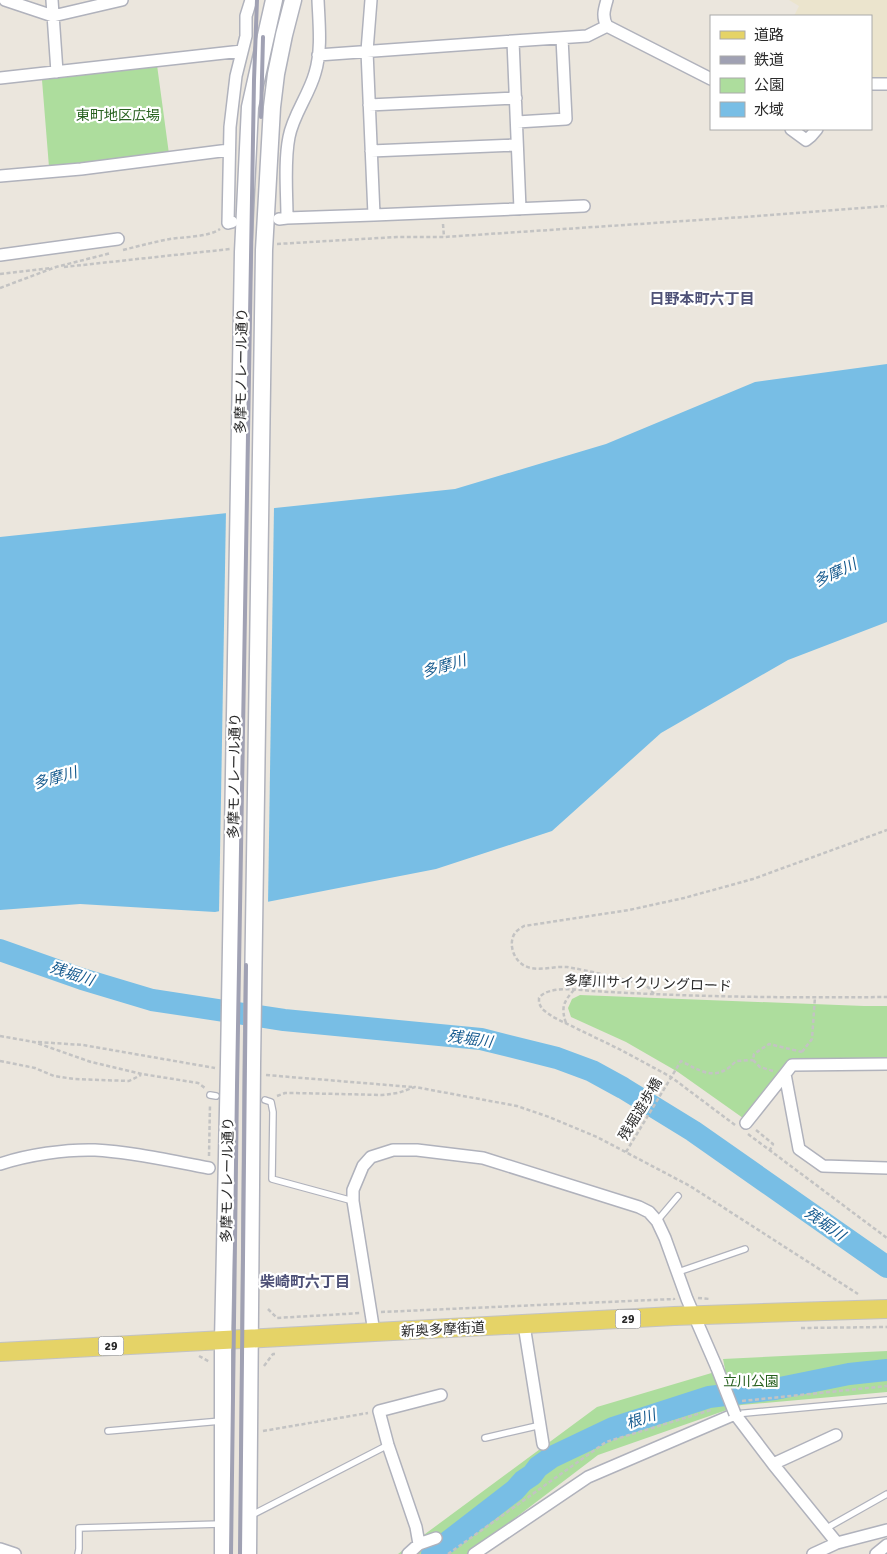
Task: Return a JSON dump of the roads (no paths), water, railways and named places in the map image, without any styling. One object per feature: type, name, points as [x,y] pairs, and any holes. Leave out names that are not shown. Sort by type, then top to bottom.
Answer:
[{"type":"main road","name":"多摩モノレール通り","points":[[223,1554],[225,1066],[239,250],[250,107],[274,0]]},
{"type":"main road","name":"多摩モノレール通り","points":[[248,1554],[248,1434],[257,1070],[272,107],[276,74],[293,0]]},
{"type":"main road","name":"新奥多摩街道","points":[[0,1352],[694,1315],[885,1309]]},
{"type":"street","points":[[5,0],[53,16],[122,0]]},
{"type":"street","points":[[52,0],[57,72]]},
{"type":"street","points":[[230,222],[229,150],[236,76],[246,36],[246,16],[251,0]]},
{"type":"street","points":[[318,0],[318,55],[315,74],[289,136],[283,218],[584,206]]},
{"type":"street","points":[[371,0],[367,51],[374,215]]},
{"type":"street","points":[[607,0],[604,12],[604,20],[607,26],[710,78]]},
{"type":"street","points":[[318,55],[587,36],[607,26]]},
{"type":"street","points":[[517,122],[566,119],[562,38]]},
{"type":"street","points":[[513,41],[520,209]]},
{"type":"street","points":[[0,78],[242,51]]},
{"type":"street","points":[[872,84],[887,84]]},
{"type":"street","points":[[369,105],[516,98]]},
{"type":"street","points":[[791,130],[806,140],[816,130]]},
{"type":"street","points":[[371,151],[517,145]]},
{"type":"street","points":[[0,176],[82,169],[229,150]]},
{"type":"street","points":[[0,255],[118,239]]},
{"type":"street","points":[[744,1128],[792,1065],[887,1064]]},
{"type":"street","points":[[785,1074],[799,1149],[823,1166],[887,1168]]},
{"type":"street","points":[[0,1164],[15,1159],[62,1152],[94,1150],[118,1152],[209,1168]]},
{"type":"street","points":[[374,1332],[352,1201],[353,1190],[363,1166],[371,1157],[393,1150],[417,1150],[483,1158],[639,1207],[649,1212],[657,1221],[665,1238],[694,1315],[735,1414],[837,1543]]},
{"type":"street","points":[[524,1325],[543,1444]]},
{"type":"street","points":[[419,1544],[416,1527],[388,1445],[379,1410],[441,1395]]},
{"type":"street","points":[[474,1554],[588,1477],[735,1414]]},
{"type":"street","points":[[773,1464],[836,1435]]},
{"type":"street","points":[[813,1554],[837,1543],[887,1530]]},
{"type":"street","points":[[408,1554],[419,1544],[436,1538]]},
{"type":"street","points":[[876,1554],[887,1545]]},
{"type":"street","points":[[0,1549],[15,1554]]},
{"type":"lane","points":[[264,1100],[271,1102],[273,1112],[272,1179],[352,1201]]},
{"type":"lane","points":[[657,1221],[678,1196]]},
{"type":"lane","points":[[678,1272],[745,1249]]},
{"type":"lane","points":[[735,1414],[887,1400]]},
{"type":"lane","points":[[108,1431],[224,1421]]},
{"type":"lane","points":[[485,1438],[541,1425]]},
{"type":"lane","points":[[248,1517],[388,1445]]},
{"type":"lane","points":[[825,1529],[887,1494]]},
{"type":"lane","points":[[78,1554],[79,1528],[223,1524]]},
{"type":"water","name":"多摩川","points":[[887,364],[887,622],[788,660],[661,733],[552,831],[436,869],[215,912],[80,904],[0,910],[0,537],[455,489],[606,444],[755,382]]},
{"type":"waterway","name":"残堀川","points":[[0,950],[82,979],[152,1000],[284,1020],[481,1039],[557,1058],[592,1071],[693,1131],[887,1267]]},
{"type":"waterway","name":"根川","points":[[432,1554],[515,1490],[538,1467],[552,1457],[613,1428],[709,1397],[775,1389],[849,1374],[887,1370]]},
{"type":"railway","points":[[231,1554],[237,1086],[254,80],[257,0]]},
{"type":"railway","points":[[261,117],[263,37]]},
{"type":"railway","points":[[240,1554],[246,965]]},
{"type":"district","name":"日野本町六丁目","points":[[702,299]]},
{"type":"district","name":"柴崎町六丁目","points":[[305,1282]]},
{"type":"park label","name":"東町地区広場","points":[[118,115]]},
{"type":"park label","name":"立川公園","points":[[751,1381]]}]
